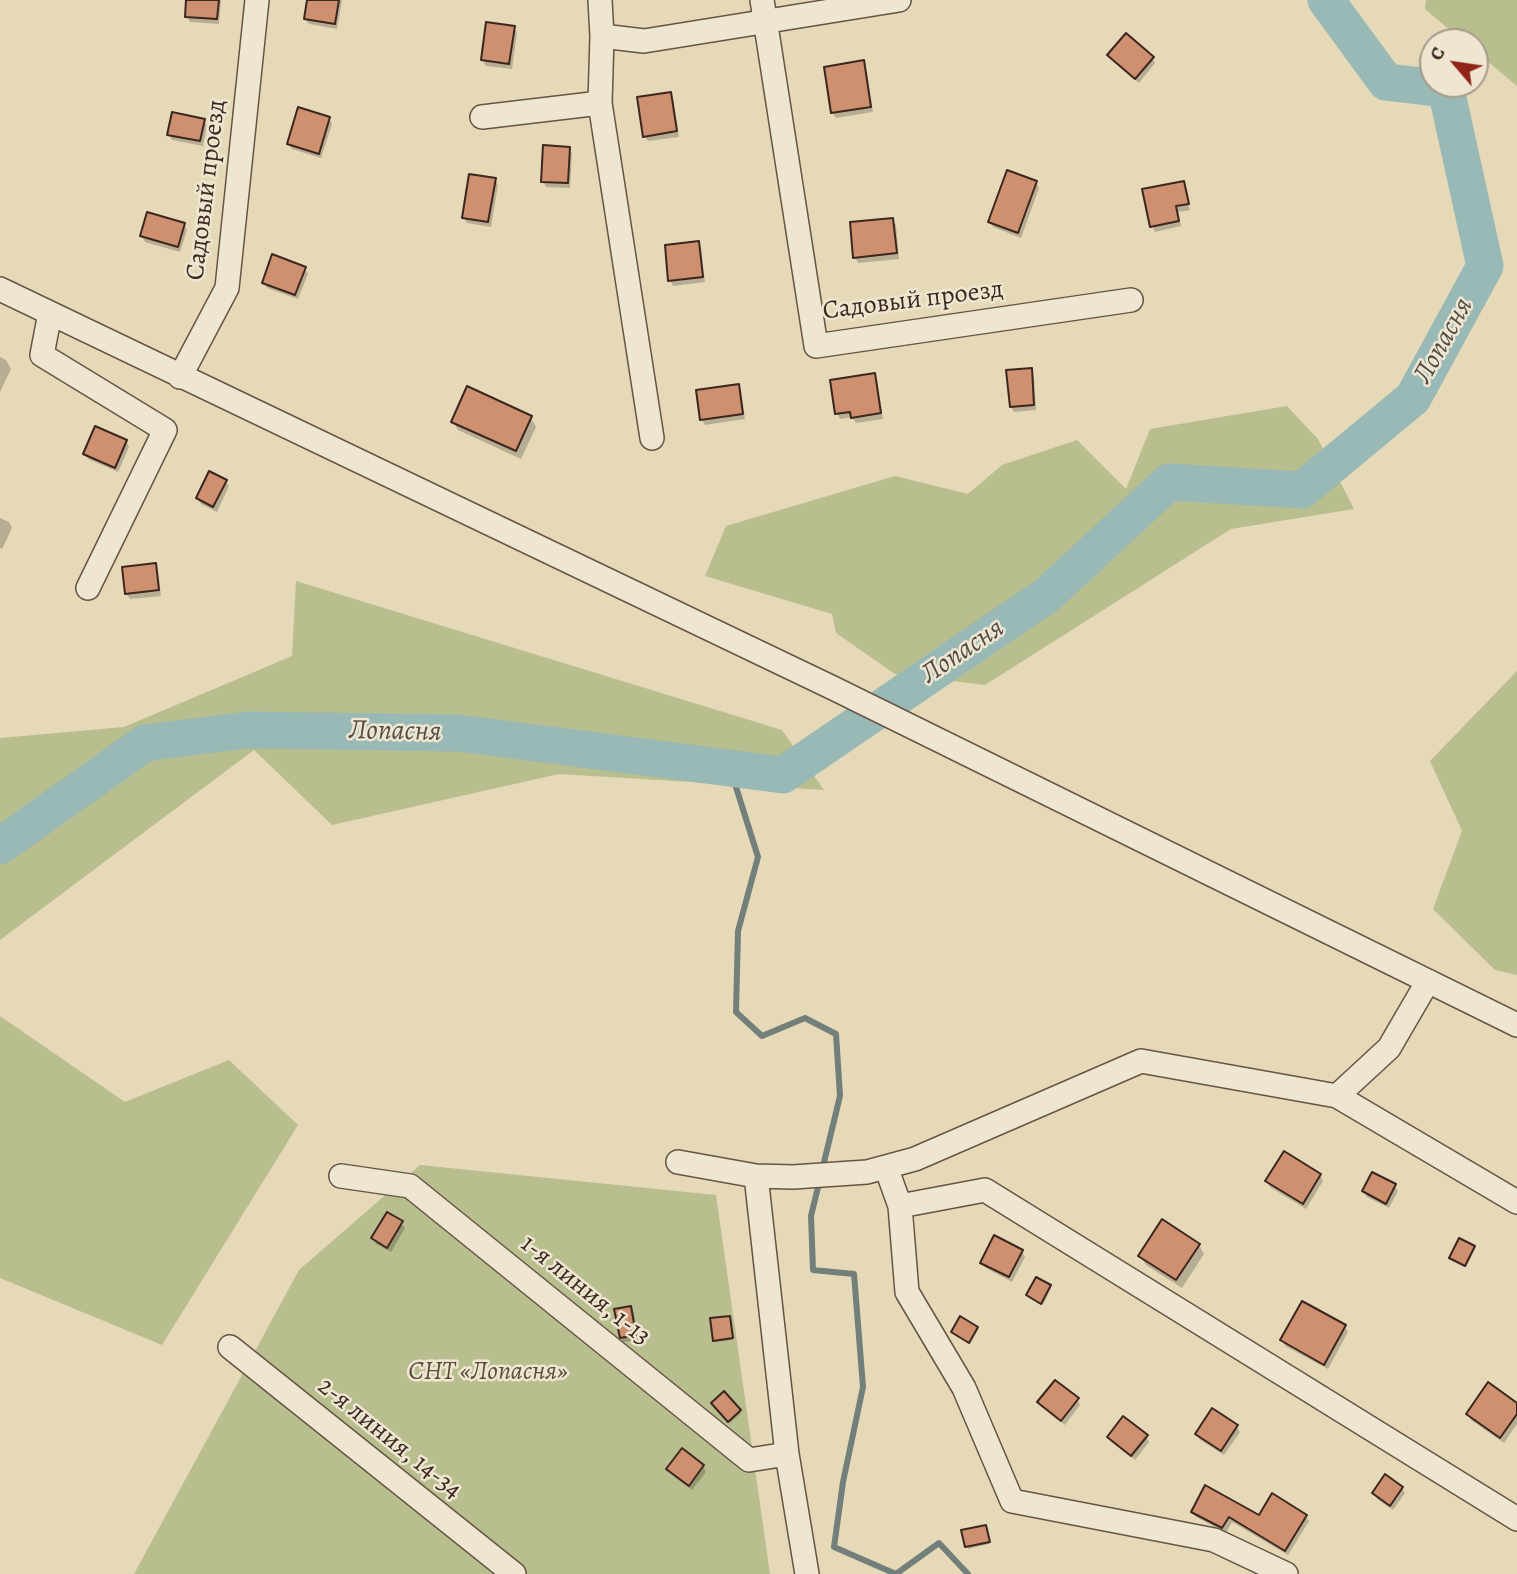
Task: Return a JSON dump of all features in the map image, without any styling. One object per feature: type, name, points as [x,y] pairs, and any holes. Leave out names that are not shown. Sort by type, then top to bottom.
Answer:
[{"type":"street","name":"Садовый проезд","points":[[180,377],[227,288],[257,0]]},
{"type":"street","points":[[600,0],[600,103],[652,438]]},
{"type":"street","points":[[602,36],[644,41],[764,10],[899,0]]},
{"type":"street","name":"Садовый проезд","points":[[764,10],[817,346],[1131,300]]},
{"type":"street","points":[[482,117],[600,103]]},
{"type":"street","points":[[0,289],[832,688],[1517,1025]]},
{"type":"street","points":[[50,313],[42,355],[165,430],[88,588]]},
{"type":"street","points":[[1337,1096],[1389,1048],[1429,981]]},
{"type":"street","points":[[678,1163],[756,1176],[793,1177],[876,1170],[915,1159],[1141,1061],[1337,1096],[1517,1202]]},
{"type":"street","points":[[876,1170],[900,1206],[907,1292],[964,1388],[1012,1501],[1214,1540],[1286,1574]]},
{"type":"street","name":"1-я линия, 1-13","points":[[341,1175],[410,1186],[750,1460],[787,1454]]},
{"type":"street","points":[[756,1176],[787,1454],[807,1574]]},
{"type":"street","points":[[900,1206],[985,1190],[1517,1519]]},
{"type":"street","name":"2-я линия, 14-34","points":[[230,1347],[514,1574]]},
{"type":"green space","points":[[1426,0],[1517,0],[1517,86],[1489,63],[1489,28],[1447,28],[1425,9]]},
{"type":"green space","points":[[1287,406],[1318,439],[1354,509],[1231,529],[985,685],[895,674],[836,633],[832,614],[705,576],[726,526],[895,476],[968,494],[1002,465],[1077,440],[1126,489],[1150,429]]},
{"type":"green space","points":[[296,581],[782,730],[824,790],[559,774],[332,825],[254,750],[0,940],[0,738],[124,727],[292,656]]},
{"type":"green space","points":[[1517,671],[1517,975],[1495,970],[1433,909],[1462,831],[1430,761]]},
{"type":"green space","points":[[0,1016],[125,1102],[229,1060],[298,1125],[162,1345],[0,1278]]},
{"type":"green space","name":"СНТ «Лопасня»","points":[[420,1165],[716,1195],[770,1574],[134,1574],[299,1270]]},
{"type":"building","points":[[186,0],[219,0],[217,19],[185,17]]},
{"type":"building","points":[[307,0],[339,0],[335,24],[304,19]]},
{"type":"building","points":[[486,22],[515,26],[509,64],[481,60]]},
{"type":"building","points":[[1126,33],[1154,57],[1135,79],[1107,55]]},
{"type":"building","points":[[864,60],[871,107],[831,113],[824,67]]},
{"type":"building","points":[[671,92],[677,131],[643,137],[637,97]]},
{"type":"building","points":[[298,107],[330,117],[319,154],[287,144]]},
{"type":"building","points":[[172,112],[205,119],[200,141],[167,135]]},
{"type":"building","points":[[543,145],[570,147],[568,183],[541,182]]},
{"type":"building","points":[[1007,170],[1037,181],[1018,233],[988,222]]},
{"type":"building","points":[[469,174],[496,178],[488,222],[462,218]]},
{"type":"building","points":[[1184,181],[1189,204],[1176,206],[1179,221],[1150,227],[1142,189]]},
{"type":"building","points":[[147,212],[185,223],[178,247],[140,236]]},
{"type":"building","points":[[893,218],[897,253],[853,258],[850,222]]},
{"type":"building","points":[[699,241],[703,277],[668,281],[665,245]]},
{"type":"building","points":[[272,254],[306,267],[295,295],[262,283]]},
{"type":"building","points":[[1032,368],[1034,405],[1010,407],[1006,370]]},
{"type":"building","points":[[875,373],[881,413],[851,418],[850,412],[835,414],[830,380]]},
{"type":"building","points":[[739,384],[743,414],[700,420],[696,390]]},
{"type":"building","points":[[467,386],[532,416],[516,451],[451,422]]},
{"type":"building","points":[[95,426],[127,440],[115,468],[83,454]]},
{"type":"building","points":[[209,471],[227,480],[213,507],[196,498]]},
{"type":"building","points":[[156,563],[159,590],[125,594],[122,567]]},
{"type":"building","points":[[1284,1151],[1321,1174],[1303,1204],[1265,1181]]},
{"type":"building","points":[[1372,1172],[1396,1184],[1386,1204],[1362,1191]]},
{"type":"building","points":[[387,1212],[403,1221],[387,1248],[371,1238]]},
{"type":"building","points":[[1162,1219],[1200,1244],[1176,1280],[1138,1256]]},
{"type":"building","points":[[994,1235],[1023,1250],[1009,1277],[980,1263]]},
{"type":"building","points":[[1459,1238],[1475,1246],[1465,1266],[1449,1258]]},
{"type":"building","points":[[1036,1277],[1051,1285],[1041,1304],[1026,1295]]},
{"type":"building","points":[[1302,1301],[1346,1325],[1324,1365],[1280,1340]]},
{"type":"building","points":[[631,1306],[636,1335],[620,1338],[614,1309]]},
{"type":"building","points":[[730,1316],[733,1338],[713,1341],[710,1318]]},
{"type":"building","points":[[960,1316],[978,1327],[969,1343],[951,1332]]},
{"type":"building","points":[[1055,1380],[1079,1398],[1061,1421],[1037,1402]]},
{"type":"building","points":[[1488,1382],[1517,1403],[1517,1414],[1500,1438],[1466,1414]]},
{"type":"building","points":[[724,1391],[741,1410],[728,1422],[711,1403]]},
{"type":"building","points":[[1212,1408],[1238,1425],[1221,1451],[1195,1434]]},
{"type":"building","points":[[1123,1416],[1148,1435],[1131,1456],[1107,1437]]},
{"type":"building","points":[[682,1448],[704,1465],[689,1486],[666,1469]]},
{"type":"building","points":[[1385,1474],[1403,1487],[1390,1506],[1372,1493]]},
{"type":"building","points":[[1205,1485],[1259,1515],[1272,1493],[1307,1515],[1285,1551],[1229,1517],[1222,1528],[1191,1512]]},
{"type":"building","points":[[986,1525],[990,1542],[965,1547],[961,1530]]},
{"type":"waterway","name":"Лопасня","points":[[0,846],[145,743],[247,730],[458,733],[783,775],[1047,595],[1169,482],[1302,490],[1413,398],[1485,266],[1446,89],[1386,82],[1326,0]]},
{"type":"waterway","points":[[730,768],[758,857],[738,931],[736,1012],[762,1036],[805,1018],[836,1034],[840,1096],[811,1216],[813,1270],[854,1274],[863,1387],[843,1482],[834,1547],[896,1574],[939,1543],[968,1574]]}]
